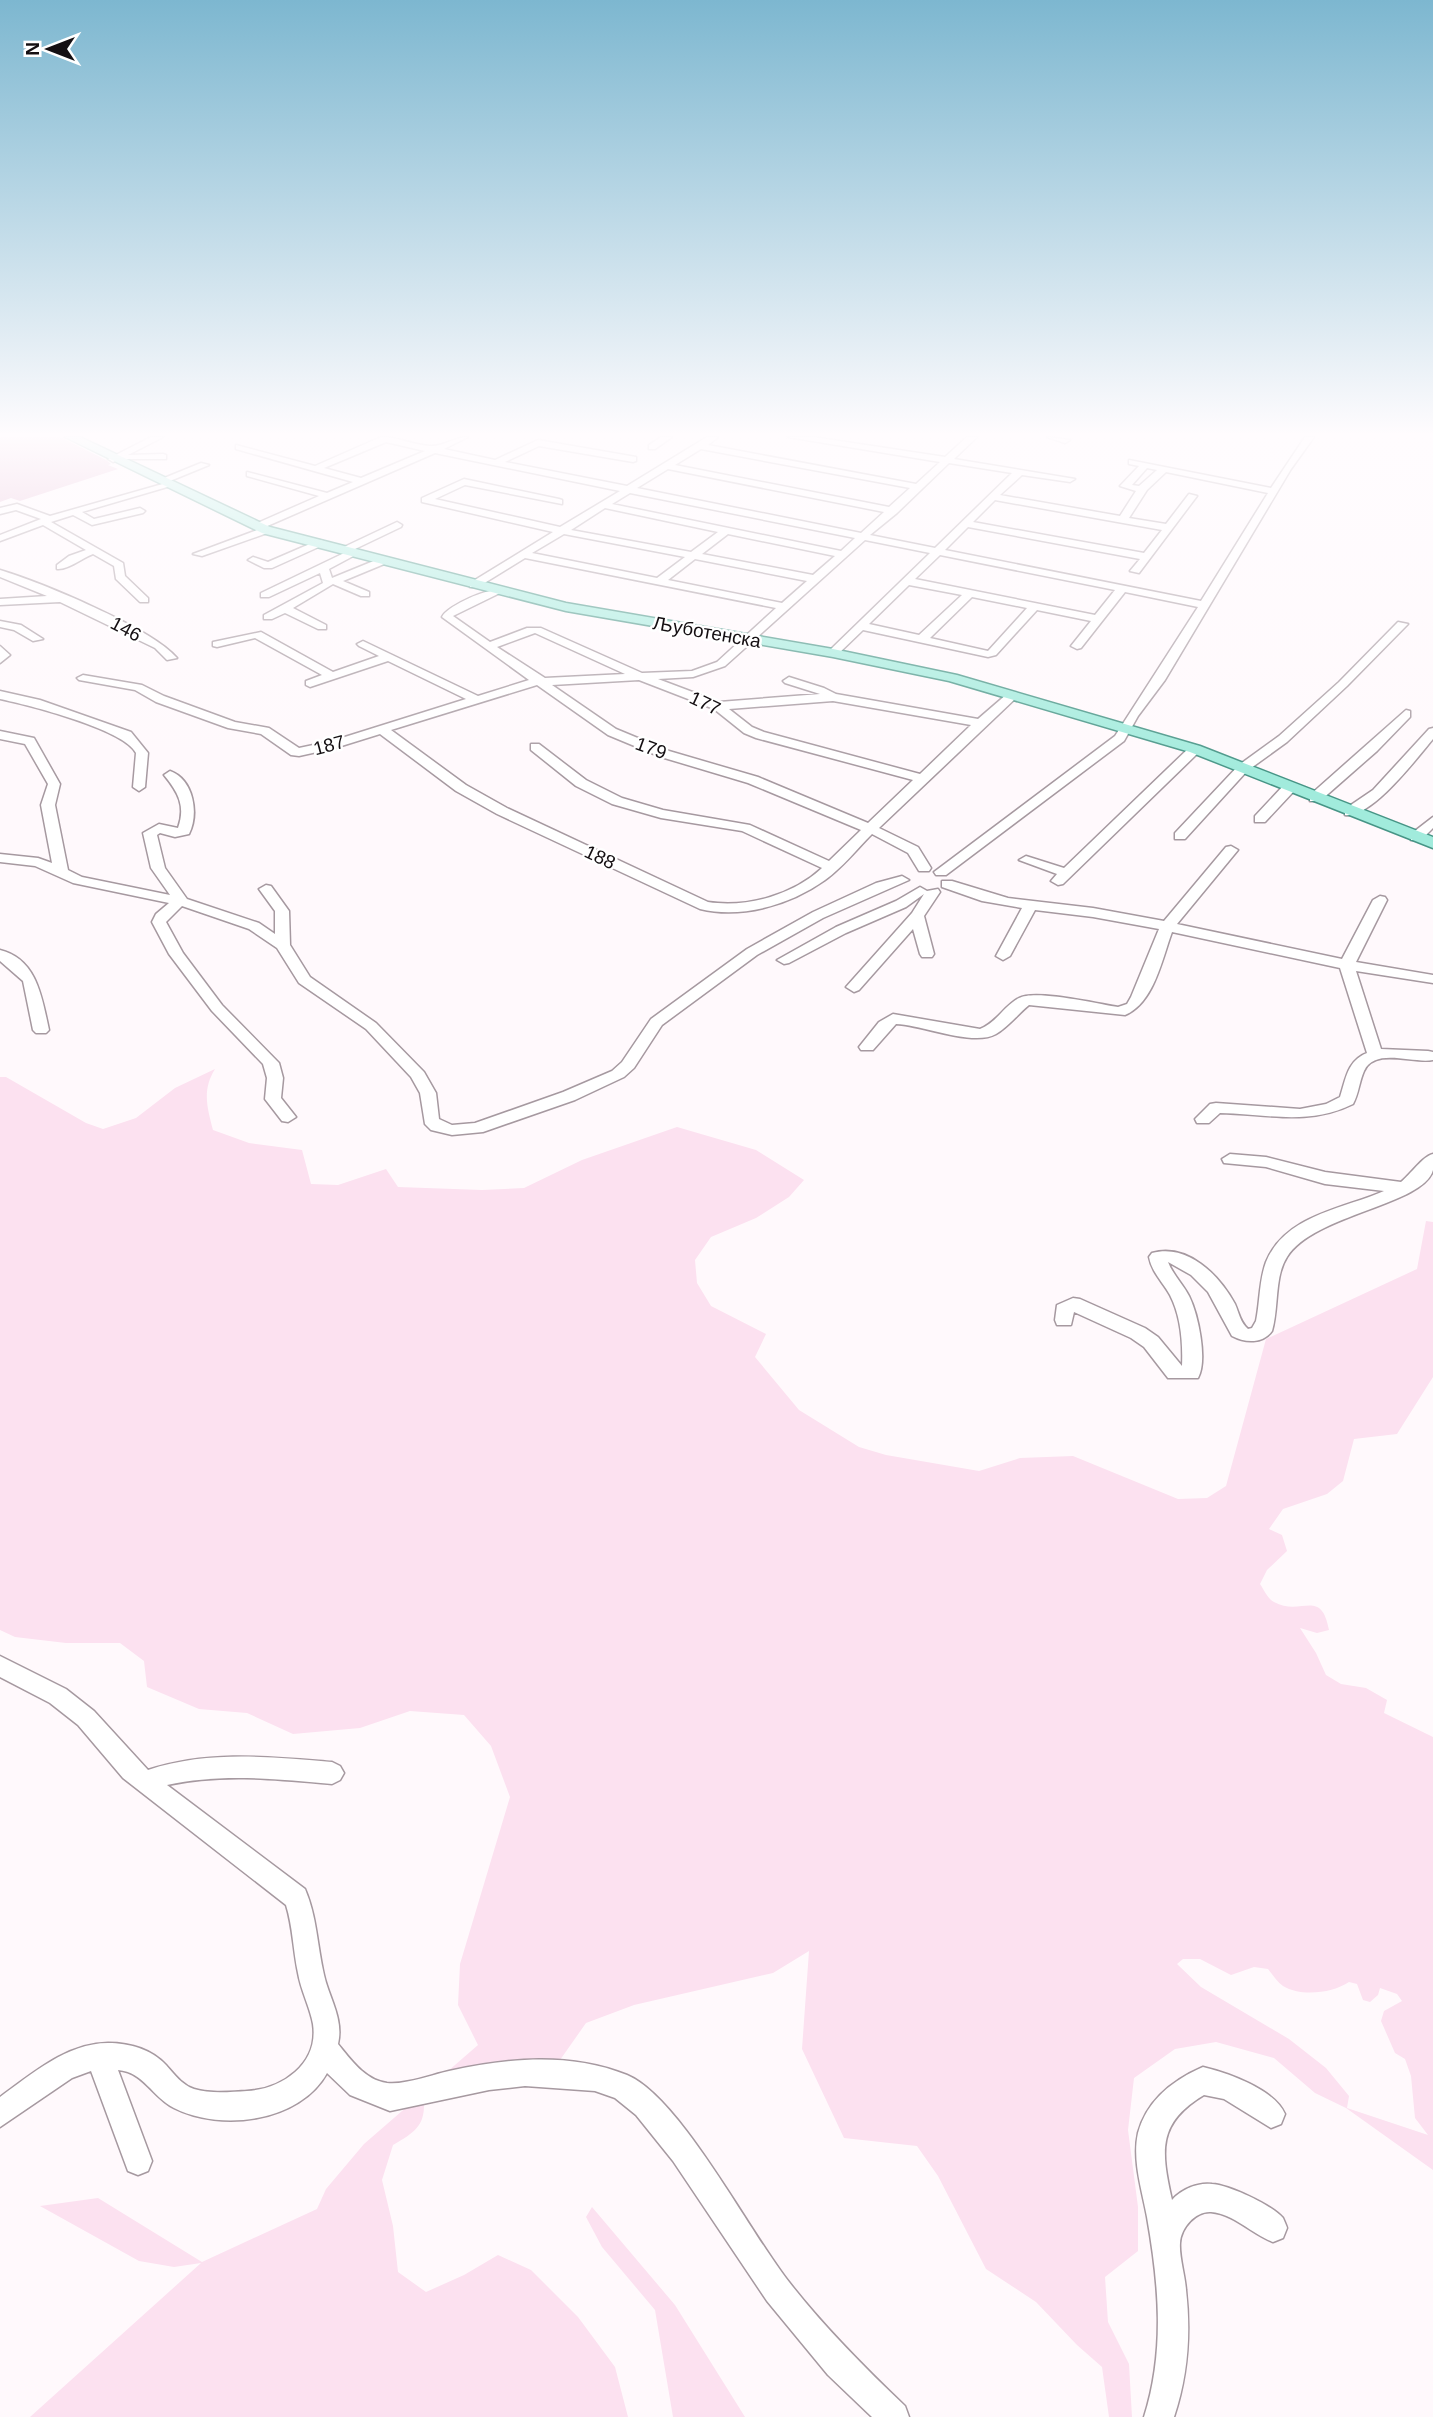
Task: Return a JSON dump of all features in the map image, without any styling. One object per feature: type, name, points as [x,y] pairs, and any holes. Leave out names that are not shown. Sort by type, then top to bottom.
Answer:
[{"type":"main road","name":"Љуботенска","points":[[344,550],[497,592],[566,607],[833,653],[952,678],[1195,749],[1433,844]]},
{"type":"street","points":[[61,567],[73,558],[94,550]]},
{"type":"street","name":"146","points":[[94,550],[119,565],[120,576],[144,600]]},
{"type":"street","points":[[198,554],[208,550]]},
{"type":"street","points":[[253,560],[268,566],[304,550]]},
{"type":"street","points":[[474,585],[533,550]]},
{"type":"street","points":[[661,550],[816,579]]},
{"type":"street","points":[[659,582],[702,550]]},
{"type":"street","points":[[821,550],[841,554]]},
{"type":"street","name":"187","points":[[83,678],[138,687],[155,697],[232,724],[265,730],[295,752],[383,730],[542,681],[706,671],[721,664],[752,639],[846,550]]},
{"type":"street","points":[[932,550],[1205,605]]},
{"type":"street","points":[[1103,550],[1147,558]]},
{"type":"street","points":[[1135,571],[1153,550]]},
{"type":"street","points":[[784,960],[841,930],[926,892],[1116,743],[1238,550]]},
{"type":"street","points":[[265,595],[314,571],[324,569],[349,551]]},
{"type":"street","points":[[833,653],[938,551]]},
{"type":"street","points":[[525,555],[785,607]]},
{"type":"street","points":[[365,594],[334,581],[385,560]]},
{"type":"street","points":[[268,618],[328,584],[324,569]]},
{"type":"street","name":"146","points":[[0,573],[94,612],[159,646],[171,658]]},
{"type":"street","points":[[907,581],[1097,619]]},
{"type":"street","points":[[1077,646],[1122,589]]},
{"type":"street","name":"179","points":[[497,592],[446,614],[447,618],[542,681],[596,722],[637,743],[753,780],[892,838],[913,850],[923,868]]},
{"type":"street","points":[[922,639],[969,594]]},
{"type":"street","points":[[0,602],[59,599]]},
{"type":"street","points":[[861,626],[992,653],[1034,607]]},
{"type":"street","points":[[286,609],[321,627]]},
{"type":"street","points":[[0,624],[17,627],[37,639]]},
{"type":"street","points":[[1180,836],[1244,768],[1303,721],[1402,624]]},
{"type":"street","name":"177","points":[[489,646],[537,630],[641,677],[718,706],[748,730],[760,735],[923,779]]},
{"type":"street","points":[[217,644],[257,634],[332,676]]},
{"type":"street","points":[[363,645],[479,701]]},
{"type":"street","points":[[0,649],[4,655],[0,660]]},
{"type":"street","points":[[310,683],[388,657]]},
{"type":"street","points":[[789,681],[820,690],[833,698]]},
{"type":"street","points":[[0,695],[36,703],[127,736],[139,744],[145,755],[139,787]]},
{"type":"street","name":"188","points":[[383,730],[461,788],[502,811],[705,906],[726,909],[773,902],[800,890],[831,867],[980,723],[1011,697]]},
{"type":"street","points":[[718,706],[833,698],[980,723]]},
{"type":"street","points":[[1315,798],[1364,757],[1406,714]]},
{"type":"street","points":[[1350,812],[1378,793],[1433,732]]},
{"type":"street","points":[[0,735],[30,741],[54,784],[48,805],[62,873]]},
{"type":"street","points":[[535,747],[581,783],[617,801],[661,814],[745,828],[831,867]]},
{"type":"street","points":[[1026,860],[1063,877],[1195,749]]},
{"type":"street","points":[[170,775],[183,787],[189,807],[187,824],[179,833],[159,828],[150,833],[153,860],[159,873],[180,901]]},
{"type":"street","points":[[1260,819],[1289,788]]},
{"type":"street","points":[[1416,837],[1433,821]]},
{"type":"street","points":[[867,1047],[884,1025],[893,1019],[927,1022],[966,1034],[983,1035],[1026,1000],[1065,1002],[1119,1012],[1132,1007],[1139,997],[1167,927],[1231,850]]},
{"type":"street","points":[[0,858],[38,862],[62,873],[110,888],[219,911],[254,926],[284,945]]},
{"type":"street","points":[[266,889],[282,911],[284,945],[299,975],[371,1026],[418,1075],[428,1093],[431,1120],[437,1126],[461,1130],[490,1124],[569,1096],[618,1073],[628,1065],[656,1022],[752,953],[818,915],[881,886],[902,880],[908,872],[923,868],[972,895],[1030,906],[1113,915],[1347,965],[1433,979]]},
{"type":"street","points":[[902,880],[908,887],[926,892]]},
{"type":"street","points":[[854,987],[917,916],[926,892]]},
{"type":"street","points":[[1375,1055],[1347,965],[1380,900]]},
{"type":"street","points":[[180,901],[161,917],[159,922],[176,954],[217,1008],[271,1063],[275,1078],[273,1099],[288,1117]]},
{"type":"street","points":[[1003,956],[1030,906]]},
{"type":"street","points":[[917,916],[927,954]]},
{"type":"street","points":[[0,954],[23,971],[30,981],[41,1030]]},
{"type":"street","points":[[1203,1119],[1216,1108],[1310,1114],[1331,1110],[1347,1100],[1355,1071],[1365,1059],[1375,1055],[1431,1057]]},
{"type":"street","points":[[1064,1320],[1064,1310],[1073,1304],[1088,1309],[1151,1342],[1175,1373],[1191,1373],[1193,1357],[1180,1296],[1163,1272],[1158,1257],[1165,1255],[1179,1258],[1197,1271],[1226,1304],[1237,1329],[1248,1335],[1257,1334],[1263,1331],[1268,1318],[1271,1275],[1281,1252],[1302,1231],[1322,1219],[1377,1202],[1418,1178],[1433,1158]]},
{"type":"street","points":[[1230,1159],[1266,1162],[1325,1178],[1401,1187]]},
{"type":"street","points":[[0,1666],[58,1696],[86,1718],[131,1771],[144,1782],[296,1897],[304,1928],[312,1983],[327,2027],[324,2047],[312,2074],[302,2086],[280,2101],[262,2105],[195,2103],[173,2093],[148,2065],[137,2059],[99,2056],[61,2071],[0,2113]]},
{"type":"street","points":[[144,1782],[177,1770],[215,1766],[332,1773]]},
{"type":"street","points":[[324,2047],[353,2083],[376,2095],[390,2097],[489,2076],[525,2072],[595,2077],[624,2087],[646,2105],[682,2151],[777,2291],[839,2364],[894,2417]]},
{"type":"street","points":[[99,2056],[138,2161]]},
{"type":"street","points":[[1159,2417],[1174,2369],[1166,2243],[1151,2146],[1156,2123],[1189,2087],[1203,2081],[1229,2087],[1271,2114]]},
{"type":"street","points":[[1166,2243],[1176,2215],[1186,2204],[1205,2196],[1231,2202],[1273,2228]]},
{"type":"shaded area","points":[[215,1069],[207,1091],[213,1130],[249,1143],[302,1150],[311,1184],[338,1185],[386,1169],[398,1187],[482,1190],[524,1188],[582,1160],[677,1127],[756,1150],[804,1180],[789,1197],[756,1218],[711,1237],[695,1260],[697,1283],[711,1306],[766,1334],[755,1357],[799,1410],[859,1447],[886,1455],[979,1471],[1020,1458],[1073,1456],[1178,1499],[1207,1498],[1226,1486],[1266,1339],[1417,1269],[1426,1221],[1433,1222],[1433,1377],[1397,1434],[1354,1439],[1343,1481],[1327,1494],[1283,1509],[1269,1529],[1282,1535],[1287,1551],[1267,1570],[1260,1584],[1274,1602],[1293,1607],[1315,1606],[1321,1610],[1329,1630],[1317,1633],[1300,1628],[1326,1675],[1341,1684],[1366,1688],[1387,1700],[1384,1713],[1433,1737],[1433,2170],[1346,2108],[1315,2093],[1274,2058],[1216,2042],[1175,2049],[1134,2078],[1128,2130],[1138,2207],[1138,2251],[1105,2277],[1108,2322],[1129,2364],[1132,2417],[1109,2417],[1102,2367],[1036,2302],[986,2269],[938,2176],[917,2146],[844,2138],[802,2049],[809,1951],[773,1973],[634,2005],[586,2023],[560,2060],[424,2092],[478,2045],[458,2005],[460,1964],[510,1797],[491,1746],[464,1715],[410,1711],[360,1728],[293,1734],[247,1713],[199,1709],[147,1687],[144,1661],[120,1643],[66,1643],[15,1637],[0,1630],[0,1077],[6,1077],[86,1123],[103,1129],[136,1118],[175,1088]],"holes":[[[1183,1959],[1200,1959],[1231,1975],[1254,1967],[1268,1969],[1283,1986],[1299,1992],[1326,1991],[1349,1982],[1357,1984],[1363,2000],[1370,2002],[1378,1995],[1380,1988],[1397,1994],[1402,2001],[1384,2011],[1381,2021],[1395,2053],[1405,2059],[1411,2076],[1415,2118],[1428,2135],[1347,2108],[1349,2096],[1326,2068],[1289,2039],[1201,1987],[1177,1964]]]},
{"type":"shaded area","points":[[423,2093],[422,2118],[415,2130],[393,2145],[382,2180],[393,2226],[398,2272],[426,2292],[464,2275],[498,2255],[531,2270],[578,2317],[615,2367],[628,2417],[30,2417],[201,2263],[174,2267],[139,2261],[40,2206],[98,2198],[202,2262],[317,2209],[326,2189],[364,2144]]},
{"type":"shaded area","points":[[592,2207],[675,2305],[745,2417],[673,2417],[655,2310],[602,2247],[586,2217]]}]
